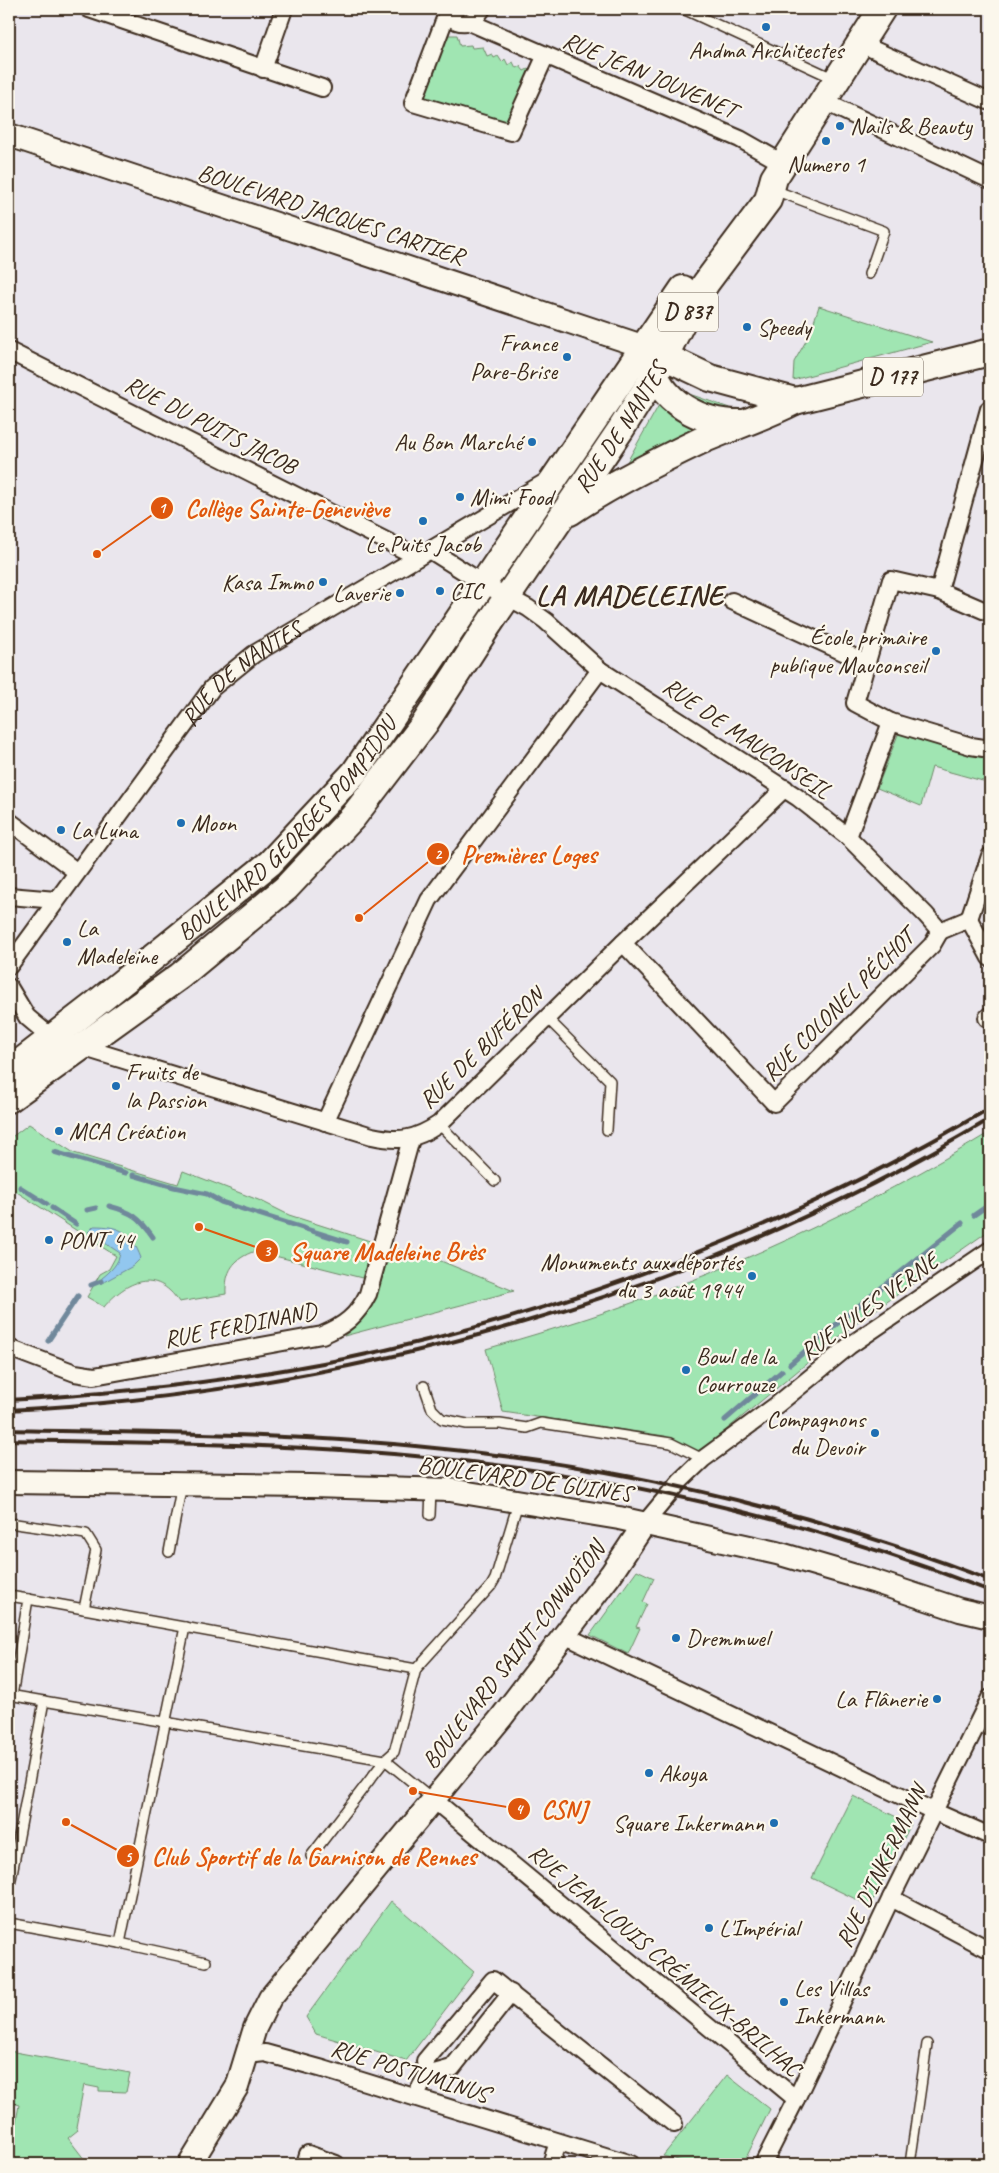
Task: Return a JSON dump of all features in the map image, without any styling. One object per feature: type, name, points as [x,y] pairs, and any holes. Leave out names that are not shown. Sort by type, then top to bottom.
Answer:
[{"type":"main road","name":"RUE DE NANTES","points":[[484,584],[620,388],[684,318],[706,283],[768,200],[776,177],[882,9]]},
{"type":"main road","name":"RUE DE NANTES","points":[[507,597],[562,517],[654,351]]},
{"type":"main road","name":"D 177","points":[[654,351],[735,399],[765,402],[788,399],[990,352]]},
{"type":"main road","points":[[654,351],[674,399],[691,413],[712,421],[726,423],[749,422]]},
{"type":"main road","points":[[562,517],[615,485],[686,448],[749,422],[788,399]]},
{"type":"main road","name":"BOULEVARD GEORGES POMPIDOU","points":[[52,1038],[270,863],[356,772],[484,584]]},
{"type":"main road","name":"BOULEVARD GEORGES POMPIDOU","points":[[82,1047],[180,976],[286,888],[353,816],[425,723],[507,597]]},
{"type":"main road","points":[[9,1071],[52,1038]]},
{"type":"main road","points":[[9,1099],[82,1047]]},
{"type":"street","points":[[89,9],[322,88]]},
{"type":"street","points":[[263,69],[284,9]]},
{"type":"street","points":[[469,22],[479,16],[482,9]]},
{"type":"street","points":[[446,11],[413,103],[511,132],[545,56]]},
{"type":"street","name":"RUE JEAN JOUVENET","points":[[446,11],[456,21],[469,22],[740,139],[776,177]]},
{"type":"street","points":[[861,44],[990,102]]},
{"type":"street","points":[[823,101],[990,180]]},
{"type":"street","name":"BOULEVARD JACQUES CARTIER","points":[[9,135],[654,351]]},
{"type":"street","name":"RUE DU PUITS JACOB","points":[[9,351],[424,553]]},
{"type":"street","points":[[938,591],[989,410]]},
{"type":"street","name":"RUE DE NANTES","points":[[9,966],[212,688],[254,654],[559,474]]},
{"type":"street","name":"RUE DE MAUCONSEIL","points":[[424,553],[528,608],[546,621],[600,670],[785,788],[848,837],[940,931]]},
{"type":"street","points":[[990,613],[938,591],[891,580],[856,702],[891,722],[971,746],[990,749]]},
{"type":"street","points":[[732,601],[867,663]]},
{"type":"street","points":[[325,1122],[429,900],[600,670]]},
{"type":"street","points":[[848,837],[891,722]]},
{"type":"street","name":"RUE DE BUFÉRON","points":[[82,1047],[384,1139],[410,1139],[424,1134],[439,1124],[623,943],[785,788]]},
{"type":"street","points":[[9,821],[77,872]]},
{"type":"street","points":[[940,931],[969,919],[990,856]]},
{"type":"street","points":[[9,896],[56,900]]},
{"type":"street","points":[[969,919],[990,958]]},
{"type":"street","name":"RUE COLONEL PÉCHOT","points":[[623,943],[774,1103],[932,945],[940,931]]},
{"type":"street","points":[[9,987],[27,1017],[52,1038],[82,1047]]},
{"type":"street","name":"RUE FERDINAND","points":[[9,1348],[75,1372],[94,1376],[322,1335],[335,1330],[355,1315],[368,1294],[410,1139]]},
{"type":"street","name":"RUE JULES VERNE","points":[[645,1523],[680,1480],[703,1459],[778,1404],[849,1346],[990,1250]]},
{"type":"street","name":"BOULEVARD DE GUINES","points":[[9,1482],[431,1489],[518,1500],[645,1523],[777,1553],[876,1582],[960,1610],[990,1617]]},
{"type":"street","name":"BOULEVARD SAINT-CONWOÏON","points":[[190,2164],[237,2087],[255,2028],[270,1998],[501,1718],[611,1574],[645,1523]]},
{"type":"street","points":[[564,1635],[990,1836]]},
{"type":"street","name":"RUE D'INKERMANN","points":[[763,2164],[990,1698]]},
{"type":"street","name":"RUE JEAN-LOUIS CRÉMIEUX-BRILHAC","points":[[434,1800],[796,2099]]},
{"type":"street","points":[[891,1898],[990,1950]]},
{"type":"street","points":[[415,2097],[427,2075],[426,2061],[493,1980],[674,2124]]},
{"type":"street","points":[[427,2075],[452,2068],[511,1994]]},
{"type":"street","name":"RUE POSTUMINUS","points":[[248,2055],[265,2053],[631,2164]]},
{"type":"street","points":[[551,2164],[558,2142]]},
{"type":"street","points":[[305,2164],[308,2154],[336,2164]]},
{"type":"lane","points":[[683,9],[838,80]]},
{"type":"lane","points":[[776,177],[884,231],[869,274]]},
{"type":"lane","points":[[547,1018],[610,1081],[607,1130]]},
{"type":"lane","points":[[439,1124],[495,1181]]},
{"type":"lane","points":[[424,1386],[432,1409],[442,1420],[467,1424],[500,1424],[528,1428],[541,1423],[671,1443],[703,1459]]},
{"type":"lane","points":[[169,1552],[182,1484]]},
{"type":"lane","points":[[430,1514],[431,1489]]},
{"type":"lane","points":[[311,1856],[385,1760],[394,1752],[416,1669],[491,1586],[518,1500]]},
{"type":"lane","points":[[9,1523],[86,1534],[96,1550],[84,1609]]},
{"type":"lane","points":[[9,1596],[416,1669]]},
{"type":"lane","points":[[28,1599],[10,1695],[385,1760],[434,1800]]},
{"type":"lane","points":[[120,1944],[185,1627]]},
{"type":"lane","points":[[9,1890],[44,1701]]},
{"type":"lane","points":[[9,1924],[206,1962]]},
{"type":"lane","points":[[910,2164],[927,2044]]},
{"type":"green space","points":[[447,30],[449,35],[457,35],[460,46],[483,47],[487,56],[492,54],[494,58],[498,56],[502,62],[505,59],[508,65],[513,62],[516,68],[520,66],[524,71],[532,67],[508,121],[504,122],[424,97]]},
{"type":"green space","points":[[819,306],[932,342],[793,380],[794,362],[810,334]]},
{"type":"green space","points":[[669,387],[744,413],[618,478]]},
{"type":"green space","points":[[899,732],[990,760],[990,783],[932,767],[921,806],[877,788]]},
{"type":"green space","points":[[29,1124],[74,1153],[178,1184],[183,1171],[261,1201],[289,1215],[373,1242],[362,1278],[255,1251],[241,1258],[232,1267],[227,1279],[226,1294],[179,1302],[161,1284],[151,1281],[141,1282],[122,1290],[104,1307],[87,1297],[100,1274],[109,1269],[116,1256],[9,1187],[9,1139]]},
{"type":"green space","points":[[990,1132],[990,1230],[851,1327],[698,1453],[665,1436],[503,1412],[486,1349],[640,1300],[743,1259],[844,1213],[894,1187]]},
{"type":"green space","points":[[390,1247],[436,1259],[514,1291],[344,1336],[355,1327],[370,1307],[380,1285]]},
{"type":"green space","points":[[637,1570],[654,1578],[643,1602],[647,1604],[636,1627],[640,1628],[628,1654],[590,1635]]},
{"type":"green space","points":[[853,1796],[911,1824],[870,1906],[812,1878]]},
{"type":"green space","points":[[391,1901],[474,1972],[406,2061],[316,2034],[306,2017]]},
{"type":"green space","points":[[9,2051],[130,2073],[126,2092],[99,2091],[99,2088],[84,2085],[76,2127],[78,2130],[68,2138],[88,2164],[9,2164],[10,2138],[13,2138],[19,2105],[9,2102]]},
{"type":"green space","points":[[727,2075],[770,2109],[743,2164],[692,2164],[663,2156]]},
{"type":"water","points":[[94,1226],[111,1227],[124,1232],[133,1242],[141,1258],[133,1266],[100,1284],[102,1278],[116,1264],[120,1253],[88,1232]]},
{"type":"waterway","points":[[54,1152],[126,1173]]},
{"type":"waterway","points":[[133,1175],[207,1194],[221,1202],[347,1242]]},
{"type":"waterway","points":[[20,1187],[47,1204]]},
{"type":"waterway","points":[[974,1215],[990,1204]]},
{"type":"waterway","points":[[109,1206],[134,1216],[153,1237]]},
{"type":"waterway","points":[[52,1208],[76,1224]]},
{"type":"waterway","points":[[87,1210],[96,1208]]},
{"type":"waterway","points":[[790,1364],[846,1316],[962,1223]]},
{"type":"waterway","points":[[91,1285],[101,1281]]},
{"type":"waterway","points":[[48,1341],[78,1296]]},
{"type":"waterway","points":[[725,1420],[782,1371]]},
{"type":"railway","points":[[9,1400],[93,1394],[261,1374],[344,1359],[429,1340],[513,1317],[596,1290],[678,1260],[758,1227],[914,1151],[990,1108]]},
{"type":"railway","points":[[9,1410],[138,1399],[266,1382],[392,1357],[517,1324],[640,1284],[760,1237],[877,1182],[990,1119]]},
{"type":"railway","points":[[9,1430],[314,1438],[489,1454],[562,1465],[707,1493],[779,1511],[921,1555],[990,1580]]},
{"type":"railway","points":[[9,1440],[314,1448],[489,1464],[562,1475],[707,1503],[779,1521],[921,1565],[990,1591]]},
{"type":"place","name":"Andma Architectes","points":[[766,27]]},
{"type":"place","name":"Nails & Beauty","points":[[840,126]]},
{"type":"place","name":"Numero 1","points":[[826,141]]},
{"type":"place","name":"Speedy","points":[[747,327]]},
{"type":"place","name":"France Pare-Brise","points":[[567,357]]},
{"type":"place","name":"Au Bon Marché","points":[[532,442]]},
{"type":"place","name":"Mimi Food","points":[[460,497]]},
{"type":"place","name":"Le Puits Jacob","points":[[423,521]]},
{"type":"place","name":"Collège Sainte-Geneviève","points":[[97,554]]},
{"type":"place","name":"Kasa Immo","points":[[323,582]]},
{"type":"place","name":"CIC","points":[[440,591]]},
{"type":"place","name":"Laverie","points":[[400,593]]},
{"type":"place","name":"École primaire publique Mauconseil","points":[[936,651]]},
{"type":"place","name":"Moon","points":[[181,823]]},
{"type":"place","name":"La Luna","points":[[61,830]]},
{"type":"place","name":"Premières Loges","points":[[359,918]]},
{"type":"place","name":"La Madeleine","points":[[67,942]]},
{"type":"place","name":"Fruits de la Passion","points":[[116,1086]]},
{"type":"place","name":"MCA Création","points":[[59,1131]]},
{"type":"place","name":"Square Madeleine Brès","points":[[199,1227]]},
{"type":"place","name":"PONT 44","points":[[49,1240]]},
{"type":"place","name":"Monuments aux déportés du 3 août 1944","points":[[752,1276]]},
{"type":"place","name":"Bowl de la Courrouze","points":[[686,1370]]},
{"type":"place","name":"Compagnons du Devoir","points":[[875,1433]]},
{"type":"place","name":"Dremmwel","points":[[676,1638]]},
{"type":"place","name":"La Flânerie","points":[[937,1699]]},
{"type":"place","name":"Akoya","points":[[649,1773]]},
{"type":"place","name":"CSNJ","points":[[413,1791]]},
{"type":"place","name":"Club Sportif de la Garnison de Rennes","points":[[66,1822]]},
{"type":"place","name":"Square Inkermann","points":[[774,1823]]},
{"type":"place","name":"L'Impérial","points":[[709,1928]]},
{"type":"place","name":"Les Villas Inkermann","points":[[784,2002]]},
{"type":"district","name":"LA MADELEINE","points":[[630,595]]}]
